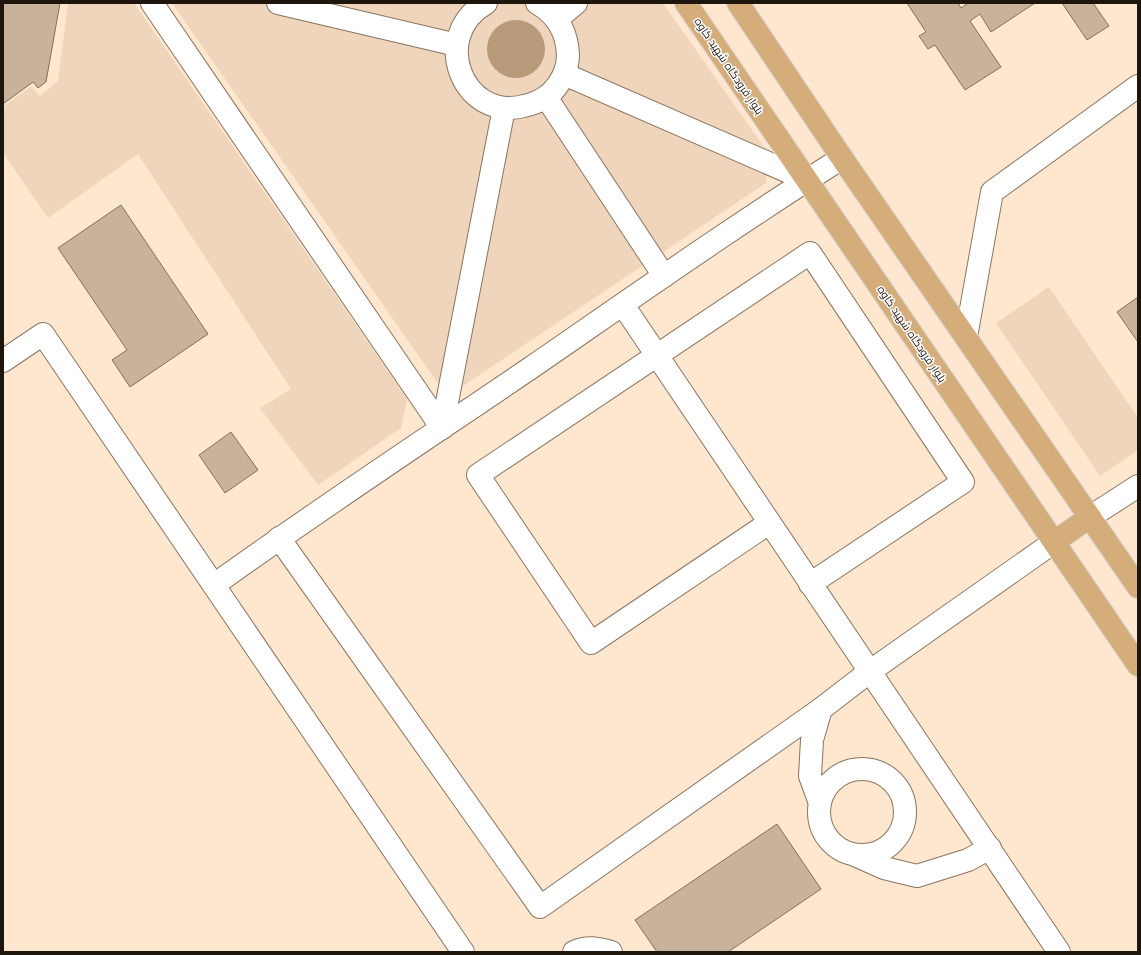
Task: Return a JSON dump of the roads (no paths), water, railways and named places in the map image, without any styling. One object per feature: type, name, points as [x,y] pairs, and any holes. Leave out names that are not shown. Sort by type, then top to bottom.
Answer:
[{"type":"main road","name":"بلوار فرودگاه شهید کاوه","points":[[686,3],[1138,665]]},
{"type":"main road","points":[[738,3],[842,158],[1090,517],[1136,578]]},
{"type":"main road","points":[[1054,542],[1090,517]]},
{"type":"street","points":[[152,3],[442,428]]},
{"type":"street","points":[[278,3],[457,45]]},
{"type":"street","points":[[480,5],[468,18],[460,30],[457,45],[457,59],[460,73],[467,86],[490,104],[504,108],[519,108],[533,104],[546,97],[556,87],[564,74],[568,60],[568,46],[564,32],[557,19],[546,8],[537,3]]},
{"type":"street","points":[[557,19],[576,3]]},
{"type":"street","points":[[564,74],[807,180]]},
{"type":"street","points":[[966,337],[992,192],[1138,86]]},
{"type":"street","points":[[546,97],[664,276]]},
{"type":"street","points":[[442,428],[504,108]]},
{"type":"street","points":[[214,585],[279,538],[664,276],[842,158]]},
{"type":"street","points":[[769,523],[591,643],[478,475],[810,253],[963,482],[810,584]]},
{"type":"street","points":[[623,305],[1059,952]]},
{"type":"street","points":[[3,361],[43,334],[463,952]]},
{"type":"street","points":[[1090,517],[1138,486]]},
{"type":"street","points":[[279,538],[540,907],[821,709],[869,672],[1054,542]]},
{"type":"street","points":[[820,803],[810,776],[812,740],[821,709]]},
{"type":"street","points":[[854,854],[865,855],[876,853],[895,841],[901,832],[905,821],[906,810],[904,799],[891,780],[882,774],[871,770],[860,769],[849,771],[830,783],[824,792],[820,803],[819,814],[826,836],[843,851],[854,854],[884,868],[917,876],[968,860],[990,848]]},
{"type":"street","points":[[574,952],[588,948],[611,952]]}]
